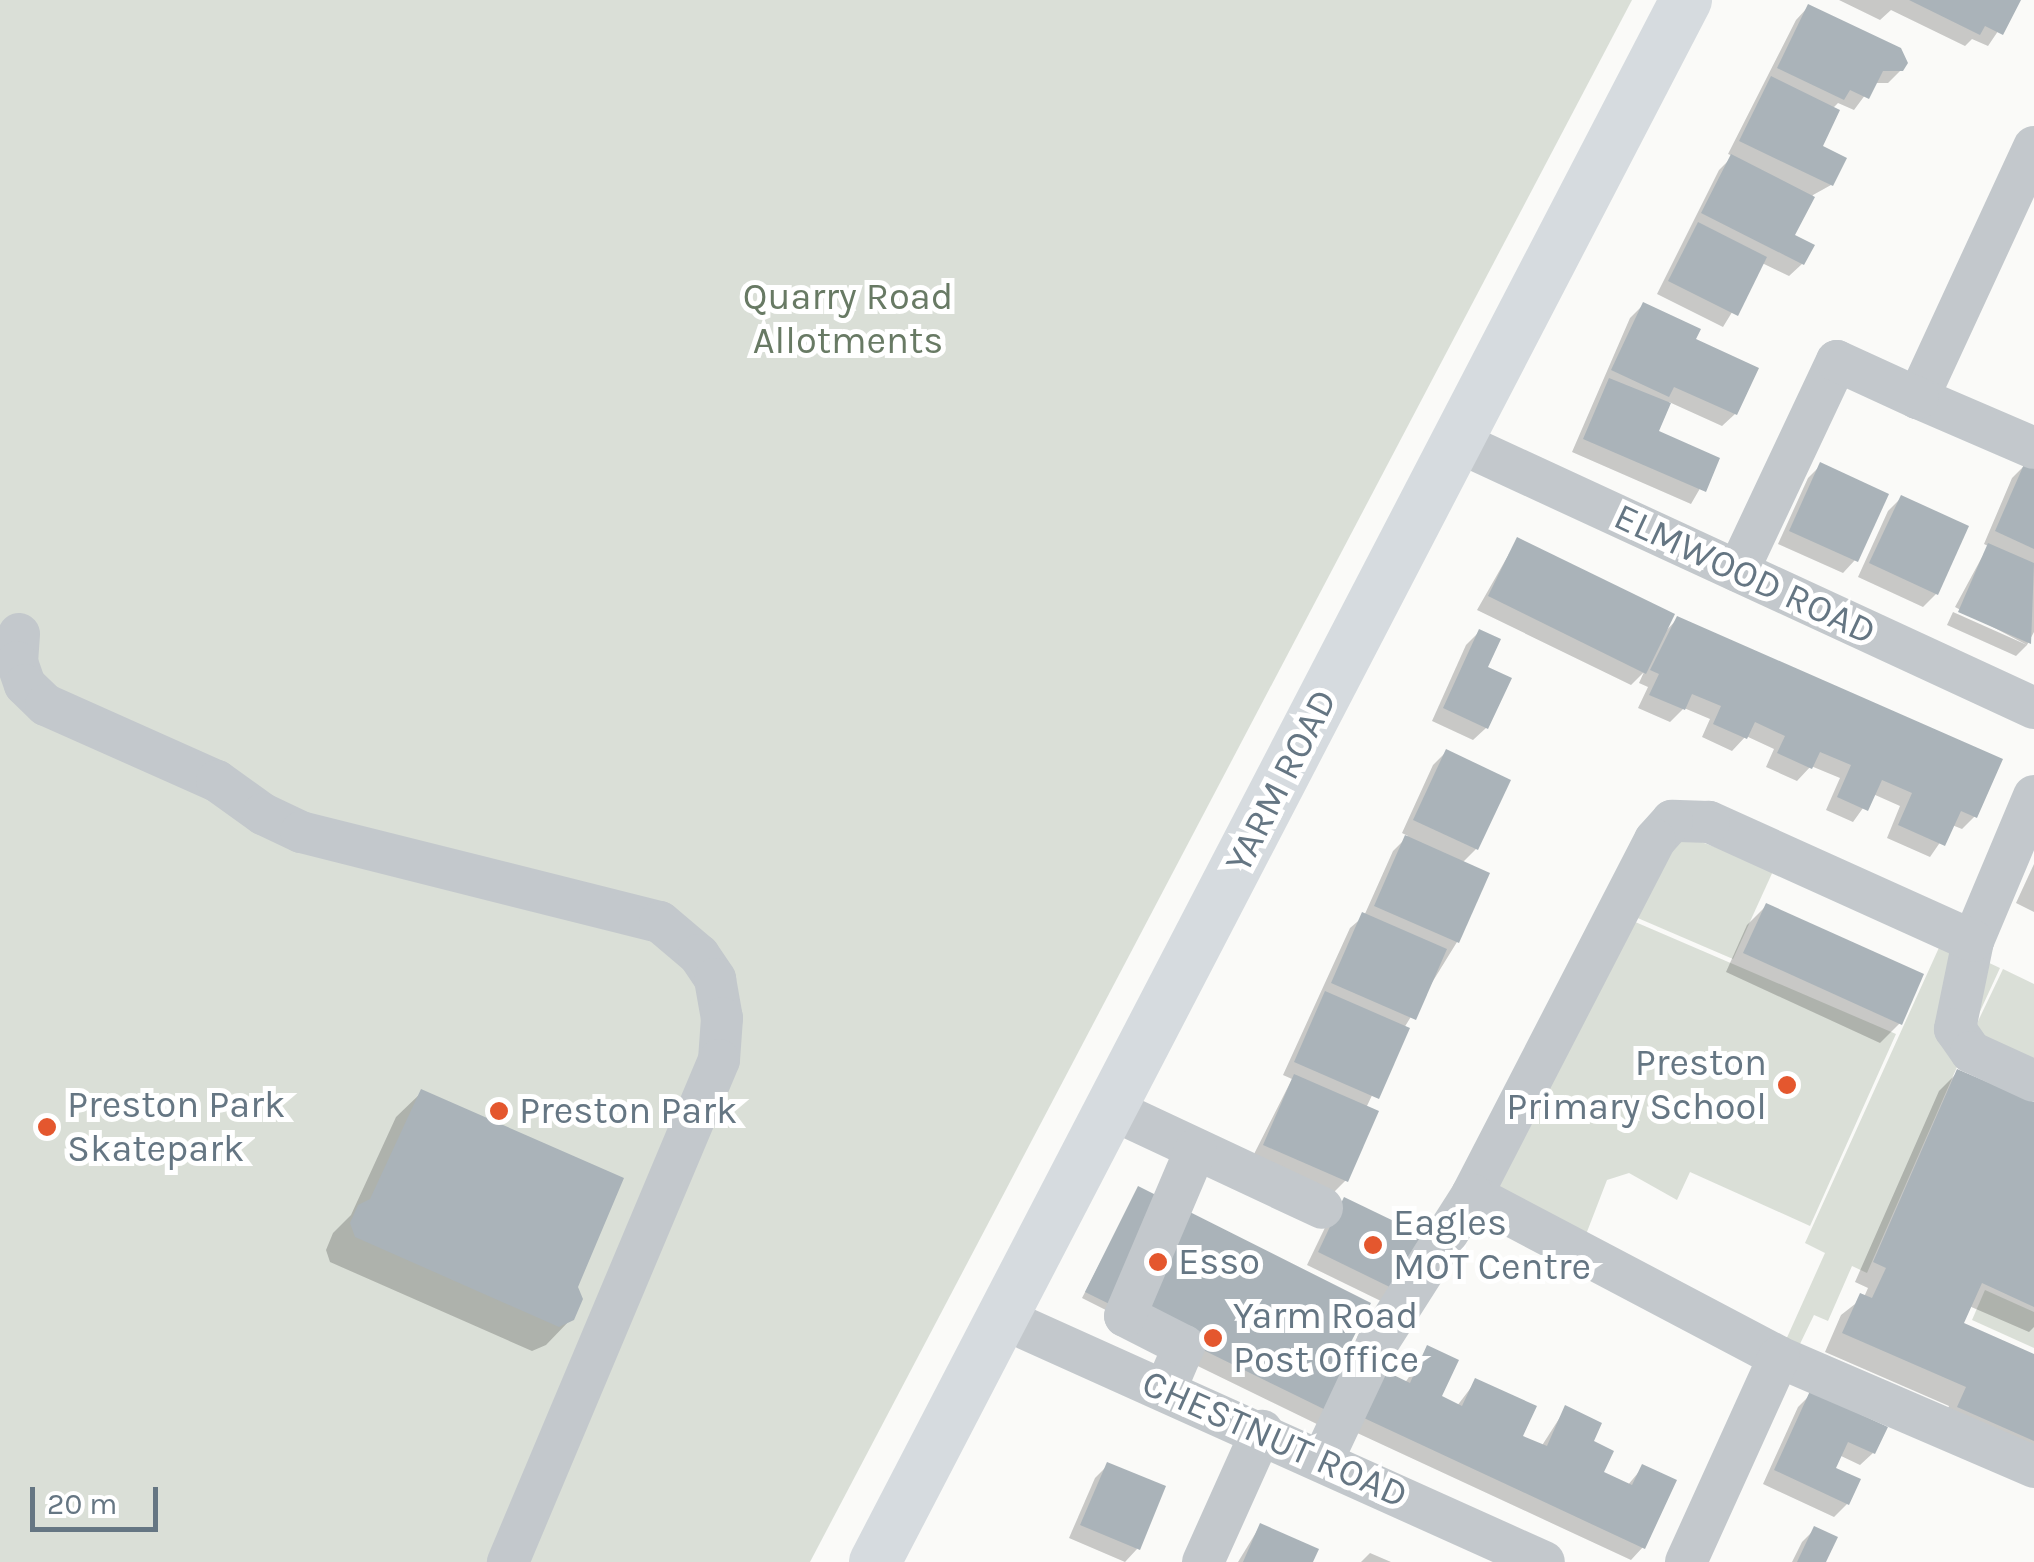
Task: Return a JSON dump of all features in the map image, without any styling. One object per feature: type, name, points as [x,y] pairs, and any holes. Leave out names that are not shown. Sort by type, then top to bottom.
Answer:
[{"type":"main road","name":"YARM ROAD","points":[[876,1562],[1686,0]]},
{"type":"street","points":[[1918,398],[2034,147]]},
{"type":"street","points":[[1738,570],[1836,361],[2034,448]]},
{"type":"street","name":"ELMWOOD ROAD","points":[[1456,441],[2034,708]]},
{"type":"street","points":[[19,634],[17,662],[25,685],[46,706],[217,781],[301,832],[660,922],[680,934],[715,979],[722,1018],[719,1060],[508,1562]]},
{"type":"street","points":[[2034,796],[1972,941],[1956,1015],[1960,1042],[2034,1081]]},
{"type":"street","points":[[1323,1460],[1377,1344],[1472,1195],[1655,840],[1672,820],[1708,822],[1972,941]]},
{"type":"street","points":[[1112,1109],[1322,1208]]},
{"type":"street","points":[[1166,1388],[1184,1346],[1124,1316],[1196,1149]]},
{"type":"street","points":[[1472,1195],[1779,1356],[2034,1467]]},
{"type":"street","name":"CHESTNUT ROAD","points":[[1004,1319],[1262,1431],[1544,1562]]},
{"type":"street","points":[[1686,1562],[1779,1356]]},
{"type":"street","points":[[1203,1562],[1262,1431]]},
{"type":"green space","name":"Preston Park","points":[[0,0],[1632,0],[810,1562],[0,1562]]},
{"type":"green space","points":[[1688,837],[1774,869],[1733,959],[1633,916],[1668,848]]},
{"type":"green space","points":[[1633,921],[1896,1034],[1810,1226],[1690,1172],[1677,1200],[1629,1173],[1607,1180],[1585,1237],[1492,1189]]},
{"type":"green space","points":[[1942,941],[2000,968],[1966,1042],[2034,1101],[1957,1067],[1867,1273],[1852,1266],[1828,1321],[1814,1315],[1798,1348],[1785,1342],[1825,1253],[1805,1243]]},
{"type":"green space","points":[[2003,969],[2034,984],[2034,1069],[1968,1042]]},
{"type":"green space","points":[[1985,1290],[2034,1312],[2034,1348],[1972,1320]]},
{"type":"building","points":[[1909,0],[2021,0],[2003,35],[1985,26],[1980,35]]},
{"type":"building","points":[[1808,4],[1901,48],[1908,63],[1903,71],[1883,71],[1869,99],[1850,90],[1844,100],[1777,68]]},
{"type":"building","points":[[1771,76],[1840,110],[1823,146],[1847,158],[1833,186],[1739,141]]},
{"type":"building","points":[[1731,154],[1815,197],[1795,235],[1815,245],[1804,265],[1701,213]]},
{"type":"building","points":[[1698,222],[1767,257],[1738,316],[1668,281]]},
{"type":"building","points":[[1643,302],[1701,329],[1696,339],[1759,368],[1737,415],[1674,387],[1669,397],[1611,370]]},
{"type":"building","points":[[1609,378],[1671,403],[1659,431],[1720,458],[1706,492],[1583,439]]},
{"type":"building","points":[[1820,462],[1889,494],[1858,562],[1789,531]]},
{"type":"building","points":[[2025,462],[2034,466],[2034,549],[1995,531]]},
{"type":"building","points":[[1901,495],[1969,526],[1938,595],[1869,563]]},
{"type":"building","points":[[1517,537],[1675,614],[1646,674],[1488,596]]},
{"type":"building","points":[[1988,543],[2034,563],[2031,644],[1958,612]]},
{"type":"building","points":[[1677,616],[2003,759],[1977,818],[1961,811],[1945,846],[1898,825],[1912,793],[1882,780],[1868,811],[1837,797],[1851,765],[1820,752],[1812,769],[1777,753],[1785,736],[1755,722],[1747,739],[1713,724],[1721,706],[1692,694],[1685,710],[1649,695],[1659,674],[1650,670]]},
{"type":"building","points":[[1479,629],[1501,639],[1488,667],[1512,678],[1488,729],[1443,708]]},
{"type":"building","points":[[1446,749],[1511,780],[1478,850],[1413,820]]},
{"type":"building","points":[[1405,835],[1490,873],[1459,943],[1374,906]]},
{"type":"building","points":[[1766,903],[1924,974],[1902,1025],[1743,953]]},
{"type":"building","points":[[1362,912],[1447,949],[1416,1020],[1331,983]]},
{"type":"building","points":[[1325,991],[1410,1028],[1379,1099],[1294,1062]]},
{"type":"building","points":[[1957,1069],[2034,1102],[2034,1307],[1982,1283],[1964,1323],[2034,1354],[2034,1441],[1957,1407],[1966,1387],[1842,1333],[1860,1293],[1872,1298],[1886,1268],[1873,1262]]},
{"type":"building","points":[[1294,1074],[1379,1111],[1348,1182],[1263,1145]]},
{"type":"building","points":[[421,1089],[624,1178],[578,1287],[583,1299],[574,1320],[559,1327],[355,1237],[350,1223],[358,1205],[370,1199]]},
{"type":"building","points":[[1138,1186],[1371,1303],[1349,1346],[1368,1356],[1338,1416],[1085,1292]]},
{"type":"building","name":"Eagles MOT Centre","points":[[1344,1197],[1429,1238],[1402,1293],[1318,1252]]},
{"type":"building","points":[[1427,1345],[1459,1360],[1442,1396],[1462,1406],[1475,1378],[1537,1406],[1523,1436],[1547,1446],[1565,1405],[1602,1423],[1594,1441],[1614,1451],[1604,1472],[1632,1485],[1642,1464],[1677,1480],[1645,1549],[1351,1412],[1373,1365],[1410,1383]]},
{"type":"building","points":[[1810,1391],[1888,1427],[1875,1454],[1848,1442],[1836,1468],[1861,1479],[1849,1505],[1774,1470]]},
{"type":"building","points":[[1107,1462],[1166,1486],[1140,1550],[1080,1525]]},
{"type":"building","points":[[1260,1523],[1319,1549],[1313,1562],[1243,1562]]},
{"type":"building","points":[[1814,1526],[1838,1537],[1826,1562],[1797,1562]]},
{"type":"place","name":"Preston Primary School","points":[[1787,1085]]},
{"type":"place","name":"Preston Park","points":[[499,1111]]},
{"type":"place","name":"Preston Park Skatepark","points":[[47,1127]]},
{"type":"place","name":"Eagles MOT Centre","points":[[1373,1245]]},
{"type":"place","name":"Esso","points":[[1158,1262]]},
{"type":"place","name":"Yarm Road Post Office","points":[[1213,1338]]},
{"type":"park label","name":"Quarry Road Allotments","points":[[848,318]]}]
